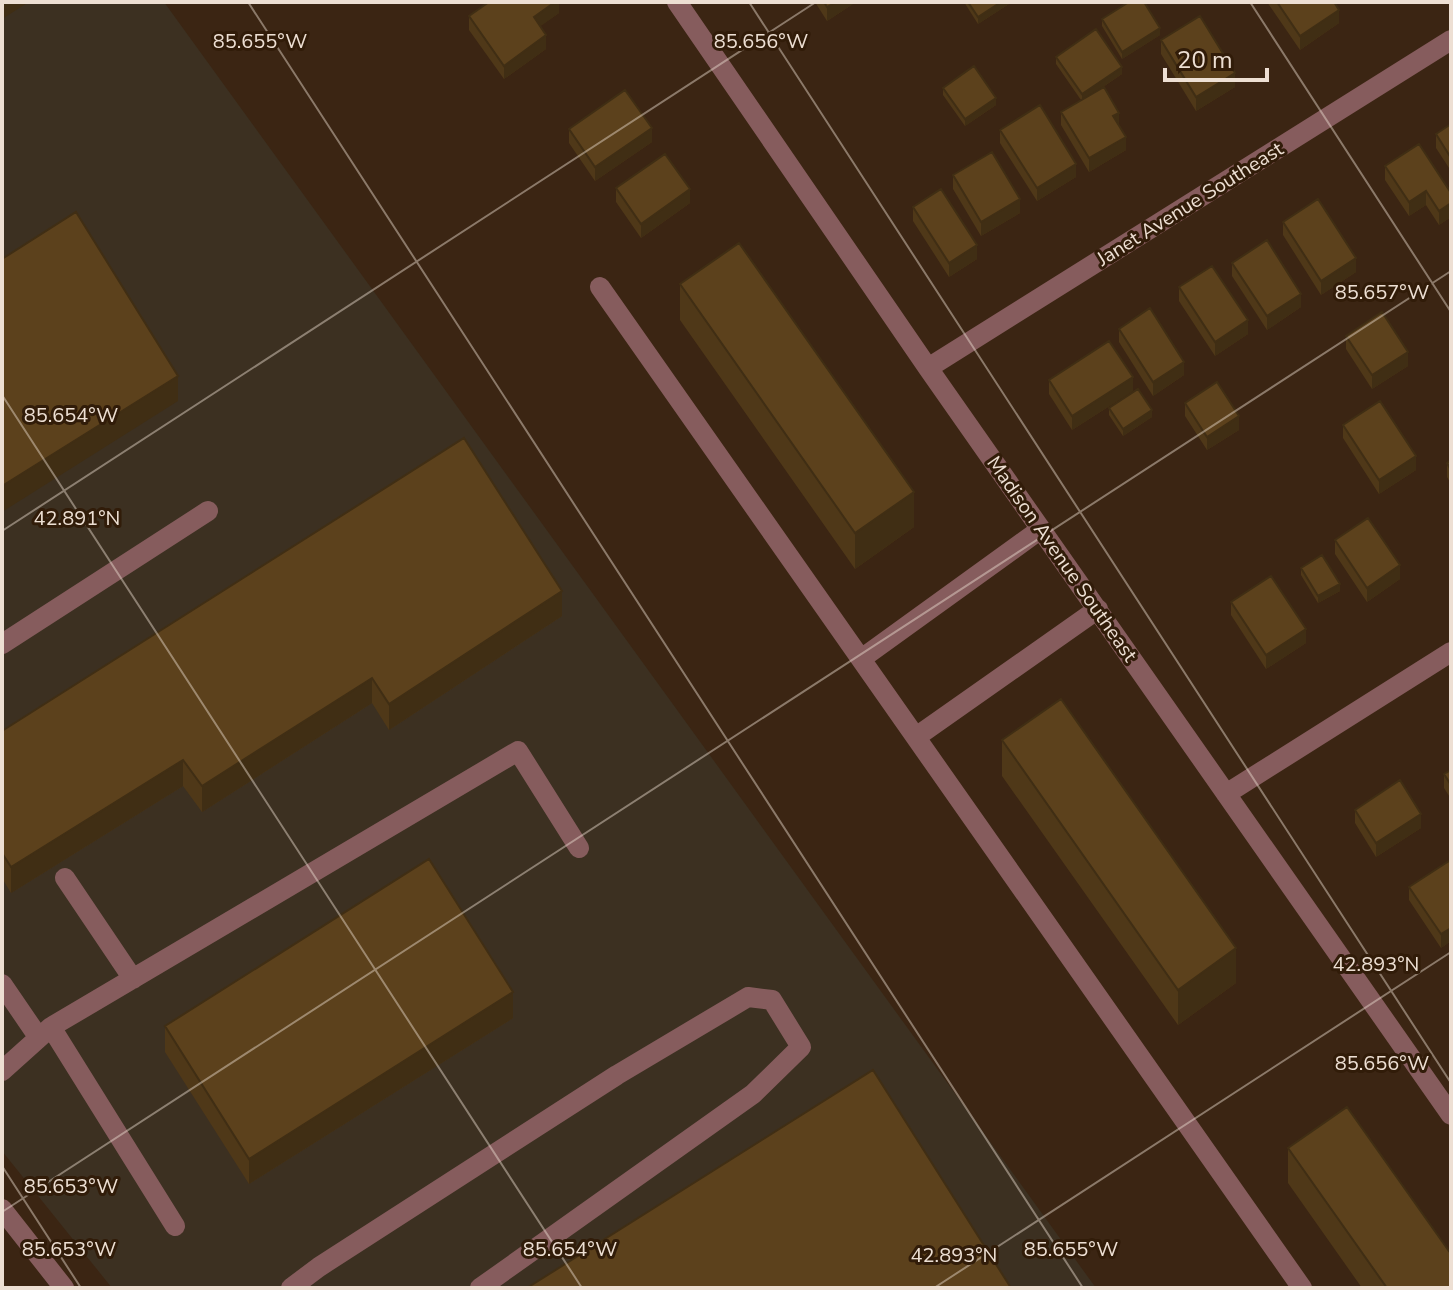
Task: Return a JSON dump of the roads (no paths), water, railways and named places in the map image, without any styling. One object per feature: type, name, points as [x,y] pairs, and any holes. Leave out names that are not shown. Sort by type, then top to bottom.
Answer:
[{"type":"street","name":"Madison Avenue Southeast","points":[[677,2],[928,368],[1451,1115]]},
{"type":"street","name":"Janet Avenue Southeast","points":[[928,368],[1451,40]]},
{"type":"street","points":[[600,287],[1302,1288]]},
{"type":"street","points":[[2,644],[208,511]]},
{"type":"street","points":[[861,659],[1041,529]]},
{"type":"street","points":[[916,737],[1098,609]]},
{"type":"street","points":[[1226,794],[1451,652]]},
{"type":"street","points":[[2,1071],[45,1032],[518,751],[579,848]]},
{"type":"street","points":[[65,878],[133,979]]},
{"type":"street","points":[[2,984],[45,1032],[175,1226]]},
{"type":"street","points":[[291,1288],[617,1075],[748,997],[772,1000],[801,1047],[753,1094],[480,1288]]},
{"type":"street","points":[[2,1209],[64,1288]]}]
